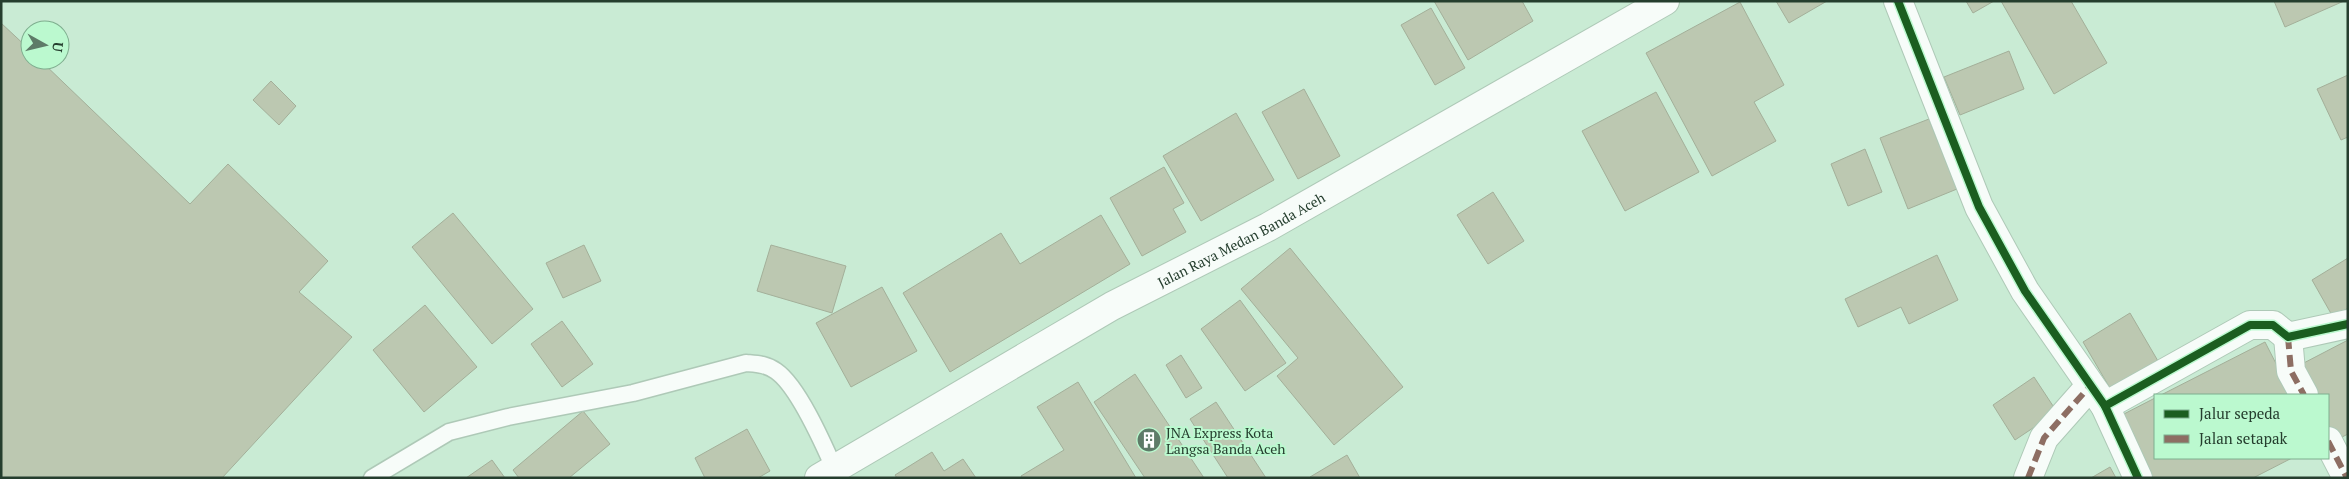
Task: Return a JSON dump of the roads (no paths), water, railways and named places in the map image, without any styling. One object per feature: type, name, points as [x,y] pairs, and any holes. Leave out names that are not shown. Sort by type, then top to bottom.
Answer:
[{"type":"main road","name":"Jalan Raya Medan Banda Aceh","points":[[832,474],[1112,306],[1268,227],[1665,1]]},
{"type":"main road","points":[[1898,1],[1979,207],[2025,290],[2097,396],[2138,478]]},
{"type":"main road","points":[[2288,337],[2348,324]]},
{"type":"main road","points":[[2028,478],[2044,438],[2097,396],[2250,325],[2273,325],[2288,337],[2291,371],[2303,394]]},
{"type":"main road","points":[[2329,442],[2347,478]]},
{"type":"lane","points":[[372,478],[450,432],[508,417],[633,392],[746,363],[763,364],[782,377],[815,425],[832,474]]},
{"type":"place","name":"JNA Express Kota Langsa Banda Aceh","points":[[1149,440]]}]
